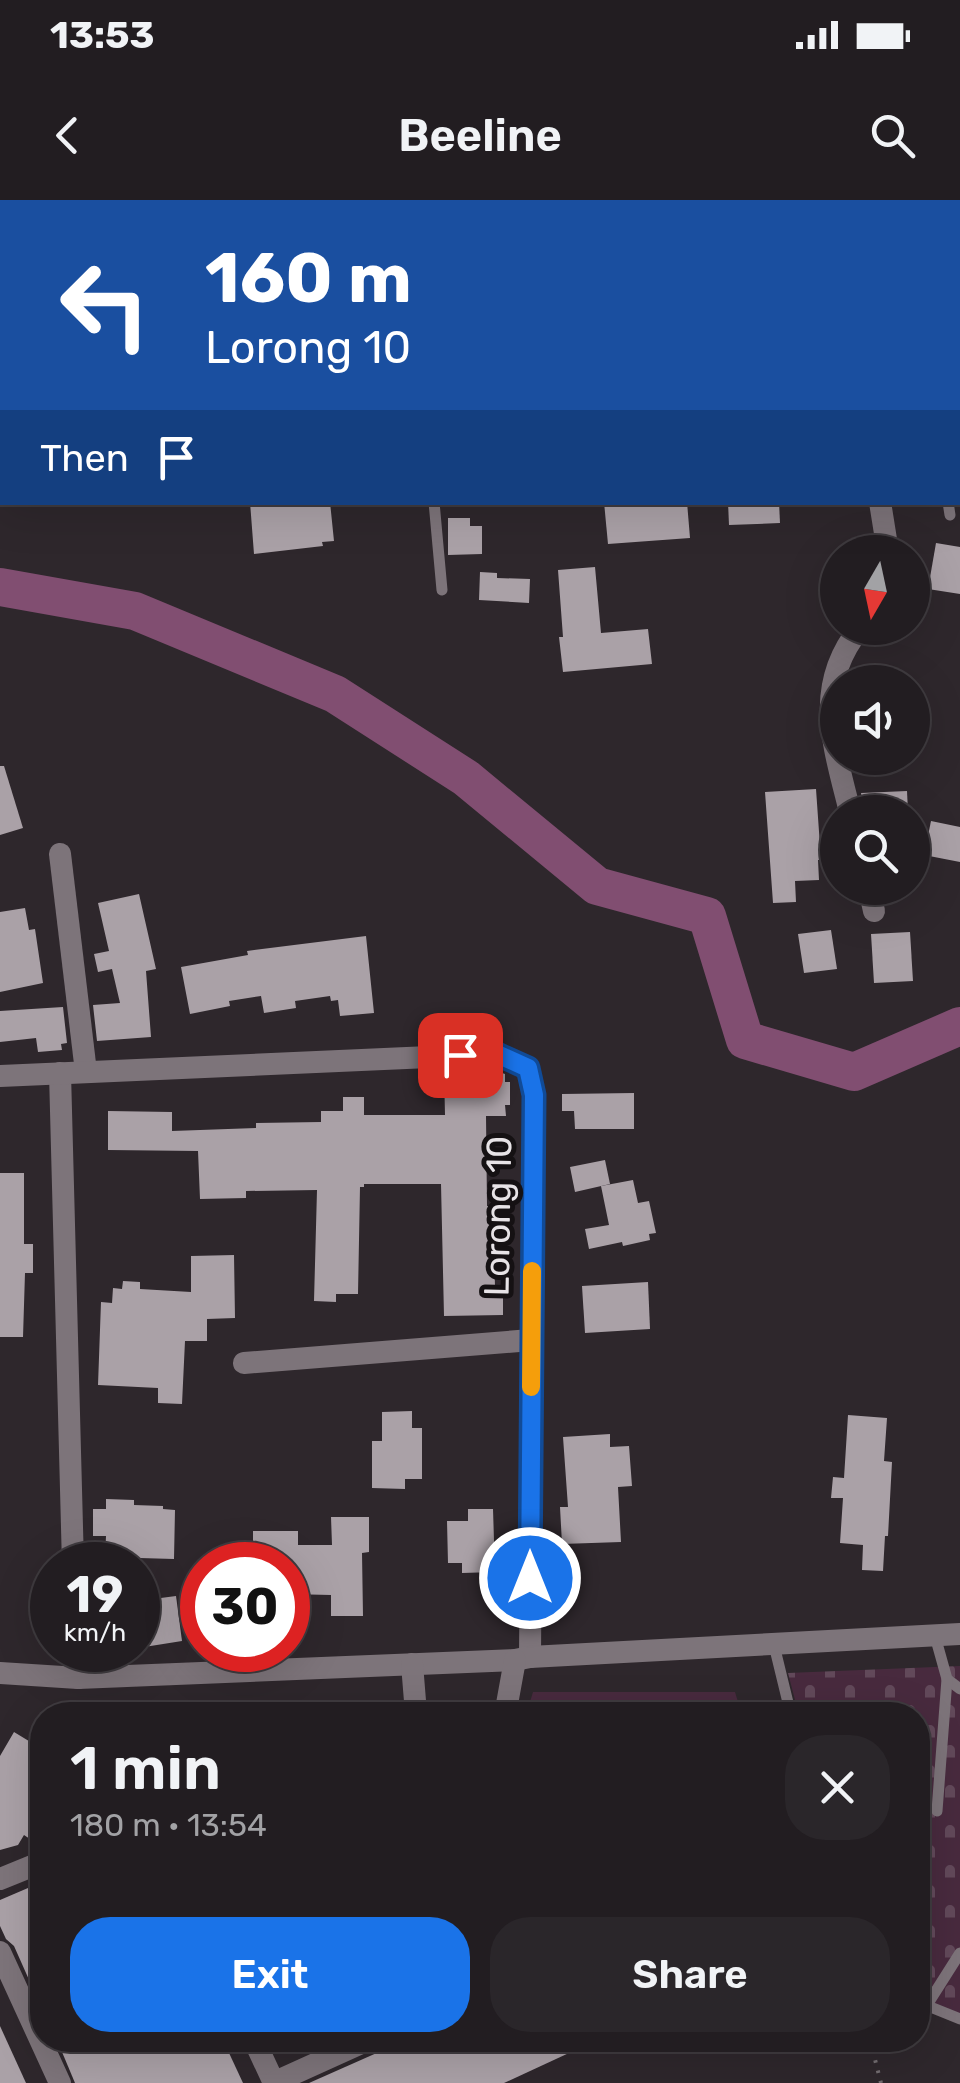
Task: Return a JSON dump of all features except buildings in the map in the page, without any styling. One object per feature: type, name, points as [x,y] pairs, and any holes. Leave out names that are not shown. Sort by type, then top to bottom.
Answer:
[{"type":"street","points":[[880,505],[885,535]]},
{"type":"street","points":[[846,795],[833,742],[829,702],[835,670],[850,645]]},
{"type":"street","points":[[60,854],[86,1072]]},
{"type":"street","name":"Lorong 10","points":[[0,1076],[497,1054],[528,1068],[534,1095],[532,1340],[523,1658],[509,1702]]},
{"type":"street","points":[[60,1073],[72,1542]]},
{"type":"street","points":[[244,1363],[532,1340]]},
{"type":"street","points":[[0,1673],[78,1678],[960,1634]]},
{"type":"street","points":[[412,1664],[416,1702]]},
{"type":"street","points":[[78,1672],[78,1678]]},
{"type":"street","points":[[0,1880],[30,1867]]},
{"type":"street","points":[[0,1952],[7,1989],[30,2030]]},
{"type":"street","points":[[43,2052],[60,2083]]},
{"type":"street","points":[[260,2052],[274,2083],[342,2052]]},
{"type":"lane","points":[[434,505],[442,590]]},
{"type":"lane","points":[[934,1636],[947,1679],[937,1811]]},
{"type":"lane","points":[[774,1645],[788,1702]]},
{"type":"lane","points":[[947,1679],[960,1690]]},
{"type":"lane","points":[[930,1993],[960,1953]]},
{"type":"lane","points":[[930,2007],[960,2018]]},
{"type":"path","points":[[873,2052],[881,2083]]},
{"type":"green space","points":[[960,1666],[960,2020],[930,2002],[930,1702],[796,1702],[788,1673]]},
{"type":"green space","points":[[533,1692],[735,1692],[738,1702],[530,1702]]},
{"type":"waterway","points":[[0,587],[135,611],[335,694],[466,778],[597,886],[707,916],[745,1040],[854,1072],[960,1026]]},
{"type":"slow traffic","points":[[531,1387],[532,1271]]},
{"type":"route","points":[[460,1055],[497,1054],[528,1068],[534,1095],[530,1578]]}]
